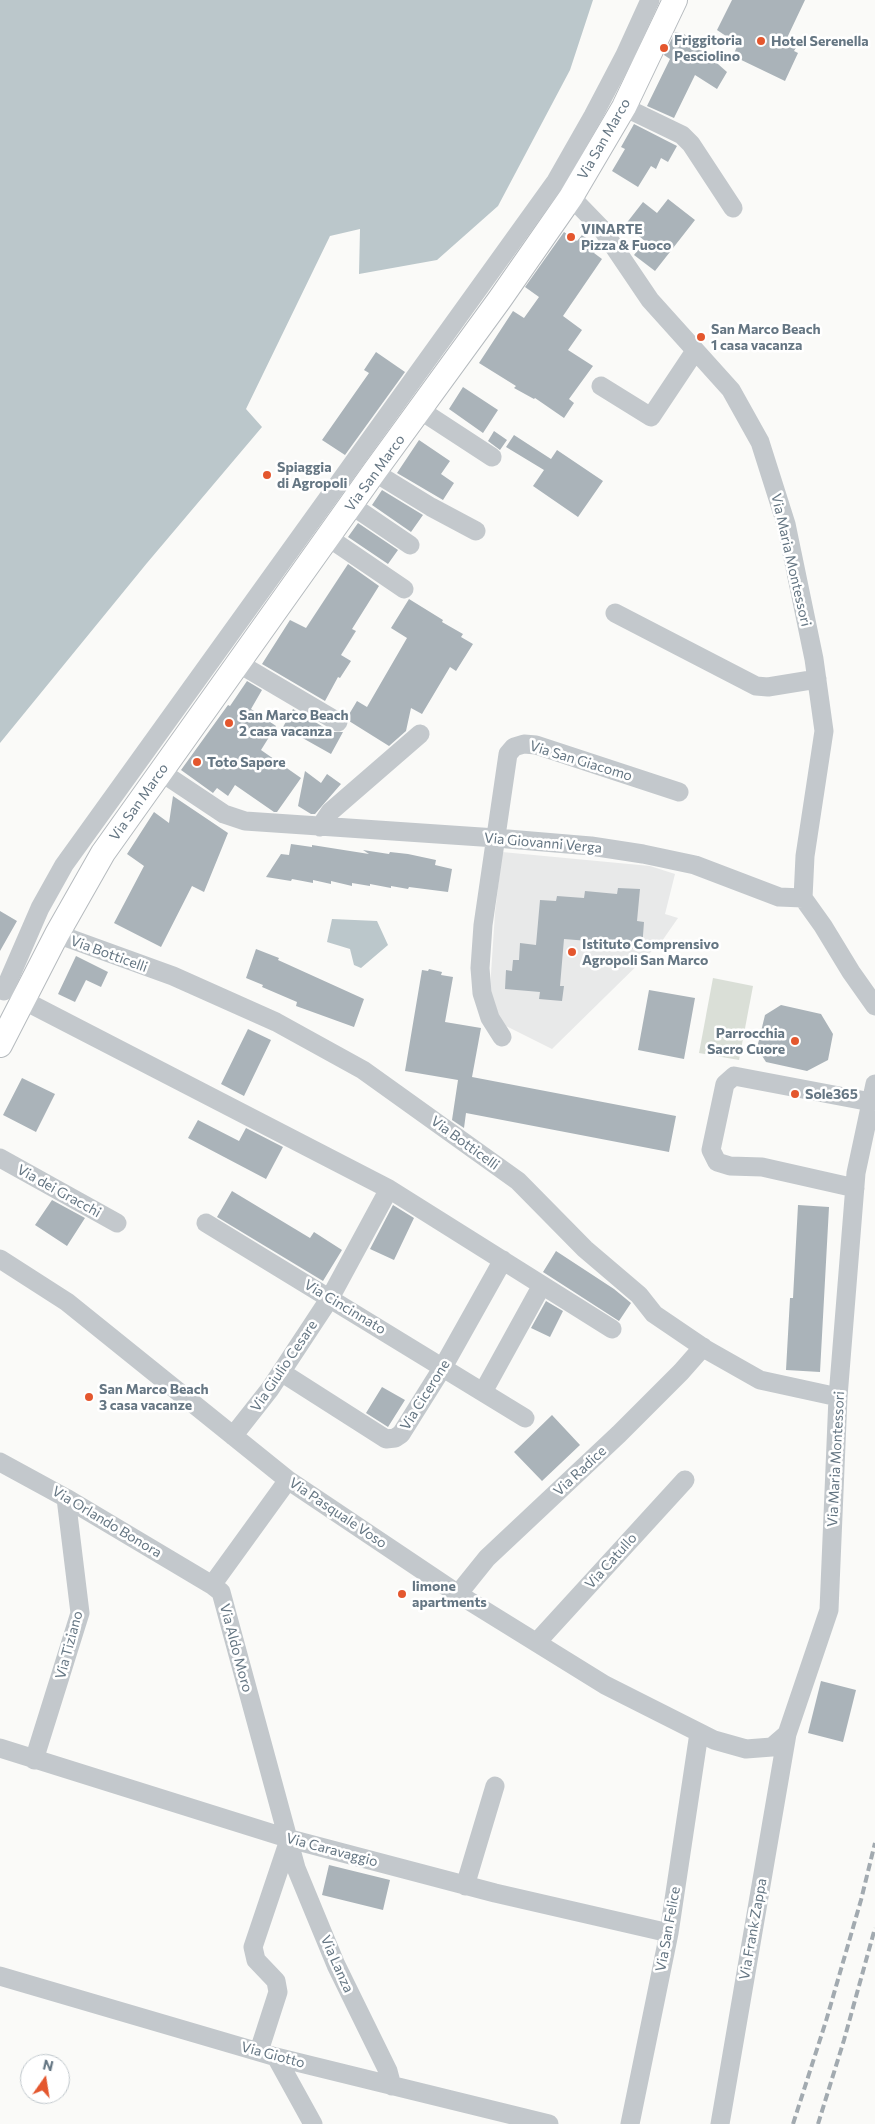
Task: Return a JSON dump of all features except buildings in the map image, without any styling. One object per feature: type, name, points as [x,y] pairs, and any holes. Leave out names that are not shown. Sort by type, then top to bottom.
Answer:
[{"type":"main road","name":"Via San Marco","points":[[0,1045],[13,995],[57,934],[103,853],[571,197],[624,107],[674,0]]},
{"type":"street","points":[[612,1329],[389,1189],[13,995],[40,908],[64,865],[556,181],[625,55],[650,0]]},
{"type":"street","points":[[624,107],[682,135],[692,144],[733,208]]},
{"type":"street","name":"Via Maria Montessori","points":[[571,197],[602,229],[650,300],[731,390],[760,442],[786,524],[817,680],[824,731],[805,856],[803,898]]},
{"type":"street","points":[[601,386],[651,417],[695,351]]},
{"type":"street","points":[[420,410],[492,457]]},
{"type":"street","points":[[374,472],[431,507],[476,531]]},
{"type":"street","points":[[351,505],[410,545]]},
{"type":"street","points":[[329,538],[404,589]]},
{"type":"street","points":[[615,613],[756,686],[768,687],[817,680]]},
{"type":"street","points":[[238,663],[338,722]]},
{"type":"street","points":[[320,827],[330,812],[420,734]]},
{"type":"street","name":"Via San Giacomo","points":[[502,1037],[490,1018],[482,993],[480,968],[483,925],[508,754],[514,747],[524,744],[536,745],[679,792]]},
{"type":"street","name":"Via Giovanni Verga","points":[[161,772],[224,814],[245,821],[591,846],[695,865],[779,896],[803,898]]},
{"type":"street","points":[[803,898],[823,926],[850,972],[875,1006]]},
{"type":"street","name":"Via Botticelli","points":[[57,934],[173,976],[276,1022],[363,1070],[518,1181],[585,1248],[639,1295],[654,1314],[703,1347],[760,1380],[838,1397]]},
{"type":"street","points":[[855,1188],[762,1167],[730,1166],[717,1162],[711,1150],[724,1084],[734,1076],[873,1093]]},
{"type":"street","name":"Via Maria Montessori","points":[[787,1734],[829,1610],[838,1397],[856,1174],[873,1093]]},
{"type":"street","name":"Via dei Gracchi","points":[[0,1158],[117,1223]]},
{"type":"street","name":"Via Giulio Cesare","points":[[233,1436],[282,1372],[330,1298],[389,1189]]},
{"type":"street","name":"Via Cincinnato","points":[[206,1223],[525,1418]]},
{"type":"street","name":"Via Pasquale Voso","points":[[0,1258],[66,1302],[288,1480],[458,1594],[605,1685],[699,1733]]},
{"type":"street","name":"Via Cicerone","points":[[282,1372],[386,1439],[395,1438],[401,1434],[443,1367],[503,1260]]},
{"type":"street","points":[[483,1392],[542,1285]]},
{"type":"street","name":"Via Radice","points":[[458,1594],[487,1558],[619,1434],[681,1372],[703,1347]]},
{"type":"street","name":"Via Orlando Bonora","points":[[0,1462],[66,1498],[212,1585]]},
{"type":"street","points":[[212,1585],[288,1480]]},
{"type":"street","name":"Via Catullo","points":[[537,1642],[684,1480]]},
{"type":"street","name":"Via Tiziano","points":[[34,1760],[80,1612],[66,1498]]},
{"type":"street","name":"Via Aldo Moro","points":[[212,1585],[221,1592],[281,1817],[290,1839]]},
{"type":"street","points":[[699,1733],[714,1740],[746,1749],[772,1747],[787,1734]]},
{"type":"street","name":"Via San Felice","points":[[630,2124],[669,1932],[699,1733]]},
{"type":"street","name":"Via Frank Zappa","points":[[720,2124],[787,1734]]},
{"type":"street","name":"Via Caravaggio","points":[[0,1748],[290,1839],[465,1886],[669,1932]]},
{"type":"street","points":[[465,1886],[495,1786]]},
{"type":"street","points":[[290,1839],[253,1947],[256,1960],[276,1981],[278,1992],[267,2054],[313,2124]]},
{"type":"street","name":"Via Lanza","points":[[290,1839],[296,1868],[336,1965],[388,2071],[392,2086]]},
{"type":"street","name":"Via Giotto","points":[[0,1976],[267,2054],[549,2124]]},
{"type":"shaded area","points":[[0,0],[593,0],[570,70],[498,206],[437,260],[359,274],[360,229],[330,236],[246,409],[262,427],[147,563],[0,743]]},
{"type":"shaded area","name":"Istituto Comprensivo Agropoli San Marco","points":[[502,852],[650,866],[675,874],[665,914],[678,918],[662,941],[552,1049],[506,1026],[499,1020],[490,989],[495,913]]},
{"type":"shaded area","points":[[332,919],[377,921],[388,945],[361,968],[354,965],[350,949],[327,942]]},
{"type":"shaded area","points":[[713,978],[753,986],[739,1060],[699,1053]]},
{"type":"railway","points":[[793,2124],[826,2021],[861,1900],[875,1843]]},
{"type":"railway","points":[[818,2124],[844,2040],[875,1928]]},
{"type":"place","name":"Hotel Serenella","points":[[761,41]]},
{"type":"place","name":"Friggitoria Pesciolino","points":[[664,48]]},
{"type":"place","name":"VINARTE Pizza & Fuoco","points":[[571,237]]},
{"type":"place","name":"San Marco Beach 1 casa vacanza","points":[[701,337]]},
{"type":"place","name":"Spiaggia di Agropoli","points":[[267,475]]},
{"type":"place","name":"San Marco Beach 2 casa vacanza","points":[[229,723]]},
{"type":"place","name":"Toto Sapore","points":[[197,762]]},
{"type":"place","name":"Istituto Comprensivo Agropoli San Marco","points":[[572,952]]},
{"type":"place","name":"Parrocchia Sacro Cuore","points":[[795,1041]]},
{"type":"place","name":"Sole365","points":[[795,1094]]},
{"type":"place","name":"San Marco Beach 3 casa vacanze","points":[[89,1397]]},
{"type":"place","name":"limone apartments","points":[[402,1594]]}]
